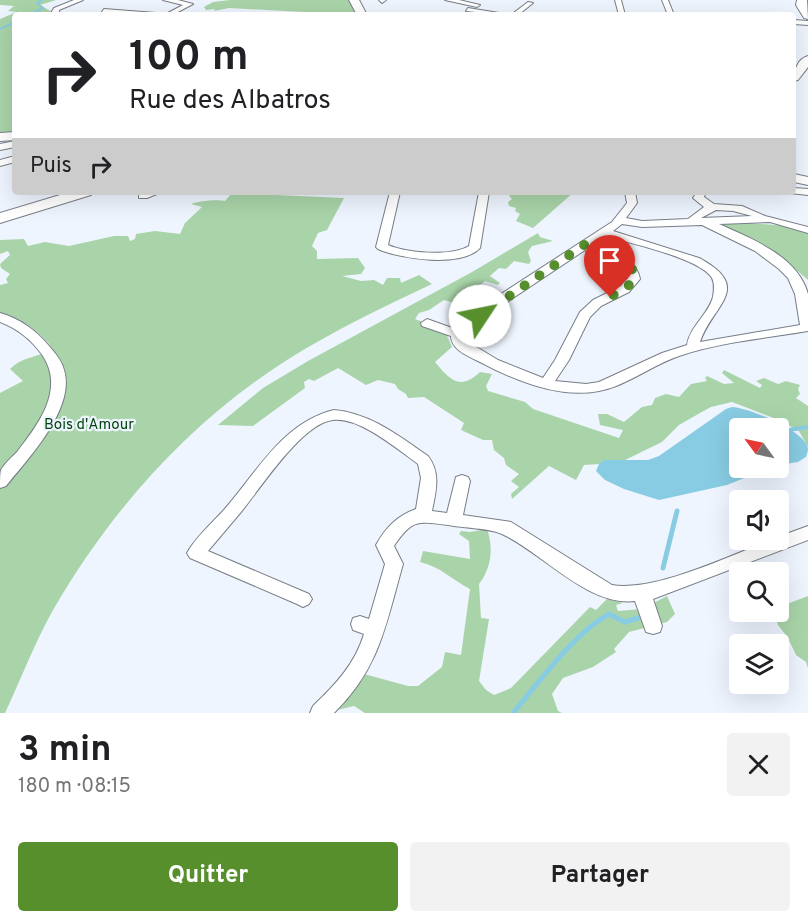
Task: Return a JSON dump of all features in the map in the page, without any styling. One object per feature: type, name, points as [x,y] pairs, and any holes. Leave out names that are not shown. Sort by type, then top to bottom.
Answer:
[{"type":"street","points":[[60,11],[80,0]]},
{"type":"street","points":[[166,0],[190,4],[173,12]]},
{"type":"street","points":[[448,0],[477,5]]},
{"type":"street","points":[[465,12],[484,0]]},
{"type":"street","points":[[802,0],[801,5],[808,16]]},
{"type":"street","points":[[518,12],[530,3]]},
{"type":"street","points":[[103,12],[114,6]]},
{"type":"street","points":[[468,10],[480,12]]},
{"type":"street","points":[[796,74],[808,59]]},
{"type":"street","points":[[0,218],[76,195]]},
{"type":"street","points":[[394,195],[382,247],[394,251],[455,256],[467,254],[474,248],[483,195]]},
{"type":"street","points":[[631,195],[632,202],[619,220],[604,232],[466,323],[458,334],[460,344],[513,371],[547,383],[579,389],[600,387],[663,357],[693,348],[808,327],[800,290],[784,267],[751,244],[697,221]]},
{"type":"street","points":[[700,195],[698,198],[712,208]]},
{"type":"street","points":[[697,221],[701,213],[712,208],[731,206],[766,219],[808,223]]},
{"type":"street","points":[[619,220],[642,224],[766,219]]},
{"type":"street","points":[[784,222],[808,230]]},
{"type":"street","points":[[604,232],[683,256],[716,274],[721,287],[719,298],[696,334],[693,348]]},
{"type":"street","points":[[547,383],[562,360],[584,315],[597,303],[625,289],[634,279],[635,273],[629,265],[584,245]]},
{"type":"street","points":[[0,316],[21,327],[37,340],[55,364],[59,378],[53,409],[31,443],[0,482]]},
{"type":"street","points":[[427,323],[458,334]]},
{"type":"street","points":[[303,598],[196,553],[301,431],[321,419],[336,415],[362,422],[423,460],[427,464],[428,473],[423,515]]},
{"type":"street","points":[[454,519],[462,481]]},
{"type":"street","points":[[320,713],[356,676],[365,661],[368,627],[394,564],[386,550],[387,540],[402,522],[413,516],[423,515],[505,527],[609,592],[620,594],[642,594],[808,533]]},
{"type":"street","points":[[642,594],[654,626]]},
{"type":"green space","points":[[0,0],[56,0],[40,5],[52,12],[8,11],[14,6],[0,5]]},
{"type":"green space","points":[[348,0],[355,12],[229,8],[206,10],[204,7],[213,2]]},
{"type":"green space","points":[[12,14],[12,137],[0,139],[0,19]]},
{"type":"green space","name":"Bois d'Amour","points":[[230,195],[344,198],[327,230],[318,233],[312,246],[317,251],[317,259],[358,258],[365,268],[361,274],[342,276],[361,281],[374,280],[383,285],[387,278],[400,278],[401,283],[419,275],[432,284],[304,349],[251,384],[185,440],[155,471],[100,537],[46,622],[5,713],[0,713],[0,393],[23,381],[10,369],[14,365],[30,357],[54,351],[31,327],[0,314],[0,285],[8,283],[6,279],[10,274],[1,268],[0,264],[10,255],[8,251],[0,254],[0,240],[24,239],[28,246],[45,242],[69,246],[114,236],[128,236],[130,241],[135,239],[136,234],[155,231],[180,234],[185,223],[202,207],[191,204],[225,201]]},
{"type":"green space","points":[[571,195],[533,228],[516,221],[520,214],[515,211],[516,208],[509,206],[508,202],[512,199],[509,196]]},
{"type":"green space","points":[[731,222],[790,226],[789,228],[808,234],[808,280],[766,248],[719,224]]},
{"type":"green space","points":[[538,233],[540,237],[553,241],[532,246],[528,252],[531,261],[529,264],[514,261],[506,269],[499,268],[490,276],[500,283],[498,285],[485,281],[464,299],[485,306],[471,313],[465,310],[467,307],[444,300],[429,310],[419,313],[415,319],[445,331],[452,347],[435,362],[456,381],[467,381],[480,372],[492,374],[486,386],[488,391],[525,402],[533,409],[619,438],[623,430],[600,425],[598,414],[607,414],[624,422],[642,407],[652,405],[655,398],[666,394],[679,397],[691,384],[707,381],[705,378],[707,376],[724,384],[734,383],[722,373],[724,370],[760,388],[762,385],[756,381],[764,378],[778,384],[786,381],[800,385],[798,389],[800,394],[796,398],[808,406],[808,447],[799,431],[789,426],[789,418],[774,418],[732,402],[711,407],[679,425],[662,442],[623,461],[605,460],[599,464],[584,465],[576,480],[549,466],[512,499],[511,494],[519,487],[511,481],[519,474],[506,465],[504,458],[494,450],[492,440],[483,440],[461,430],[464,423],[424,397],[408,398],[395,384],[378,380],[366,385],[338,368],[314,381],[309,379],[304,382],[305,388],[253,426],[218,425],[263,388]]},
{"type":"green space","points":[[487,529],[491,551],[489,565],[479,584],[481,618],[489,619],[479,681],[486,690],[494,695],[511,688],[590,607],[596,610],[607,599],[623,603],[616,605],[618,611],[642,609],[667,596],[675,614],[667,622],[629,632],[614,649],[616,652],[593,667],[563,678],[552,694],[558,711],[562,713],[365,713],[354,706],[333,711],[364,674],[408,686],[418,686],[442,667],[445,652],[461,655],[470,589],[440,570],[420,562],[423,551],[470,559],[469,541],[459,534],[461,531]]},
{"type":"green space","points":[[808,596],[808,668],[806,662],[796,655],[789,640],[789,634],[785,634],[777,622],[789,622],[789,603]]},
{"type":"water","points":[[740,408],[767,418],[729,418],[729,478],[744,478],[727,485],[659,500],[624,489],[605,480],[596,471],[604,460],[648,460],[659,456],[726,409]]},
{"type":"water","points":[[789,428],[804,441],[808,448],[806,457],[798,462],[789,463]]},
{"type":"waterway","points":[[35,12],[43,8],[37,3],[42,0]]},
{"type":"waterway","points":[[0,29],[12,23]]},
{"type":"waterway","points":[[789,430],[808,427]]},
{"type":"waterway","points":[[663,568],[677,511]]},
{"type":"waterway","points":[[513,713],[558,659],[596,623],[609,614],[625,622],[638,618]]},
{"type":"route","points":[[480,316],[584,245],[620,260],[629,265],[635,273],[634,279],[625,289],[610,297]]}]
